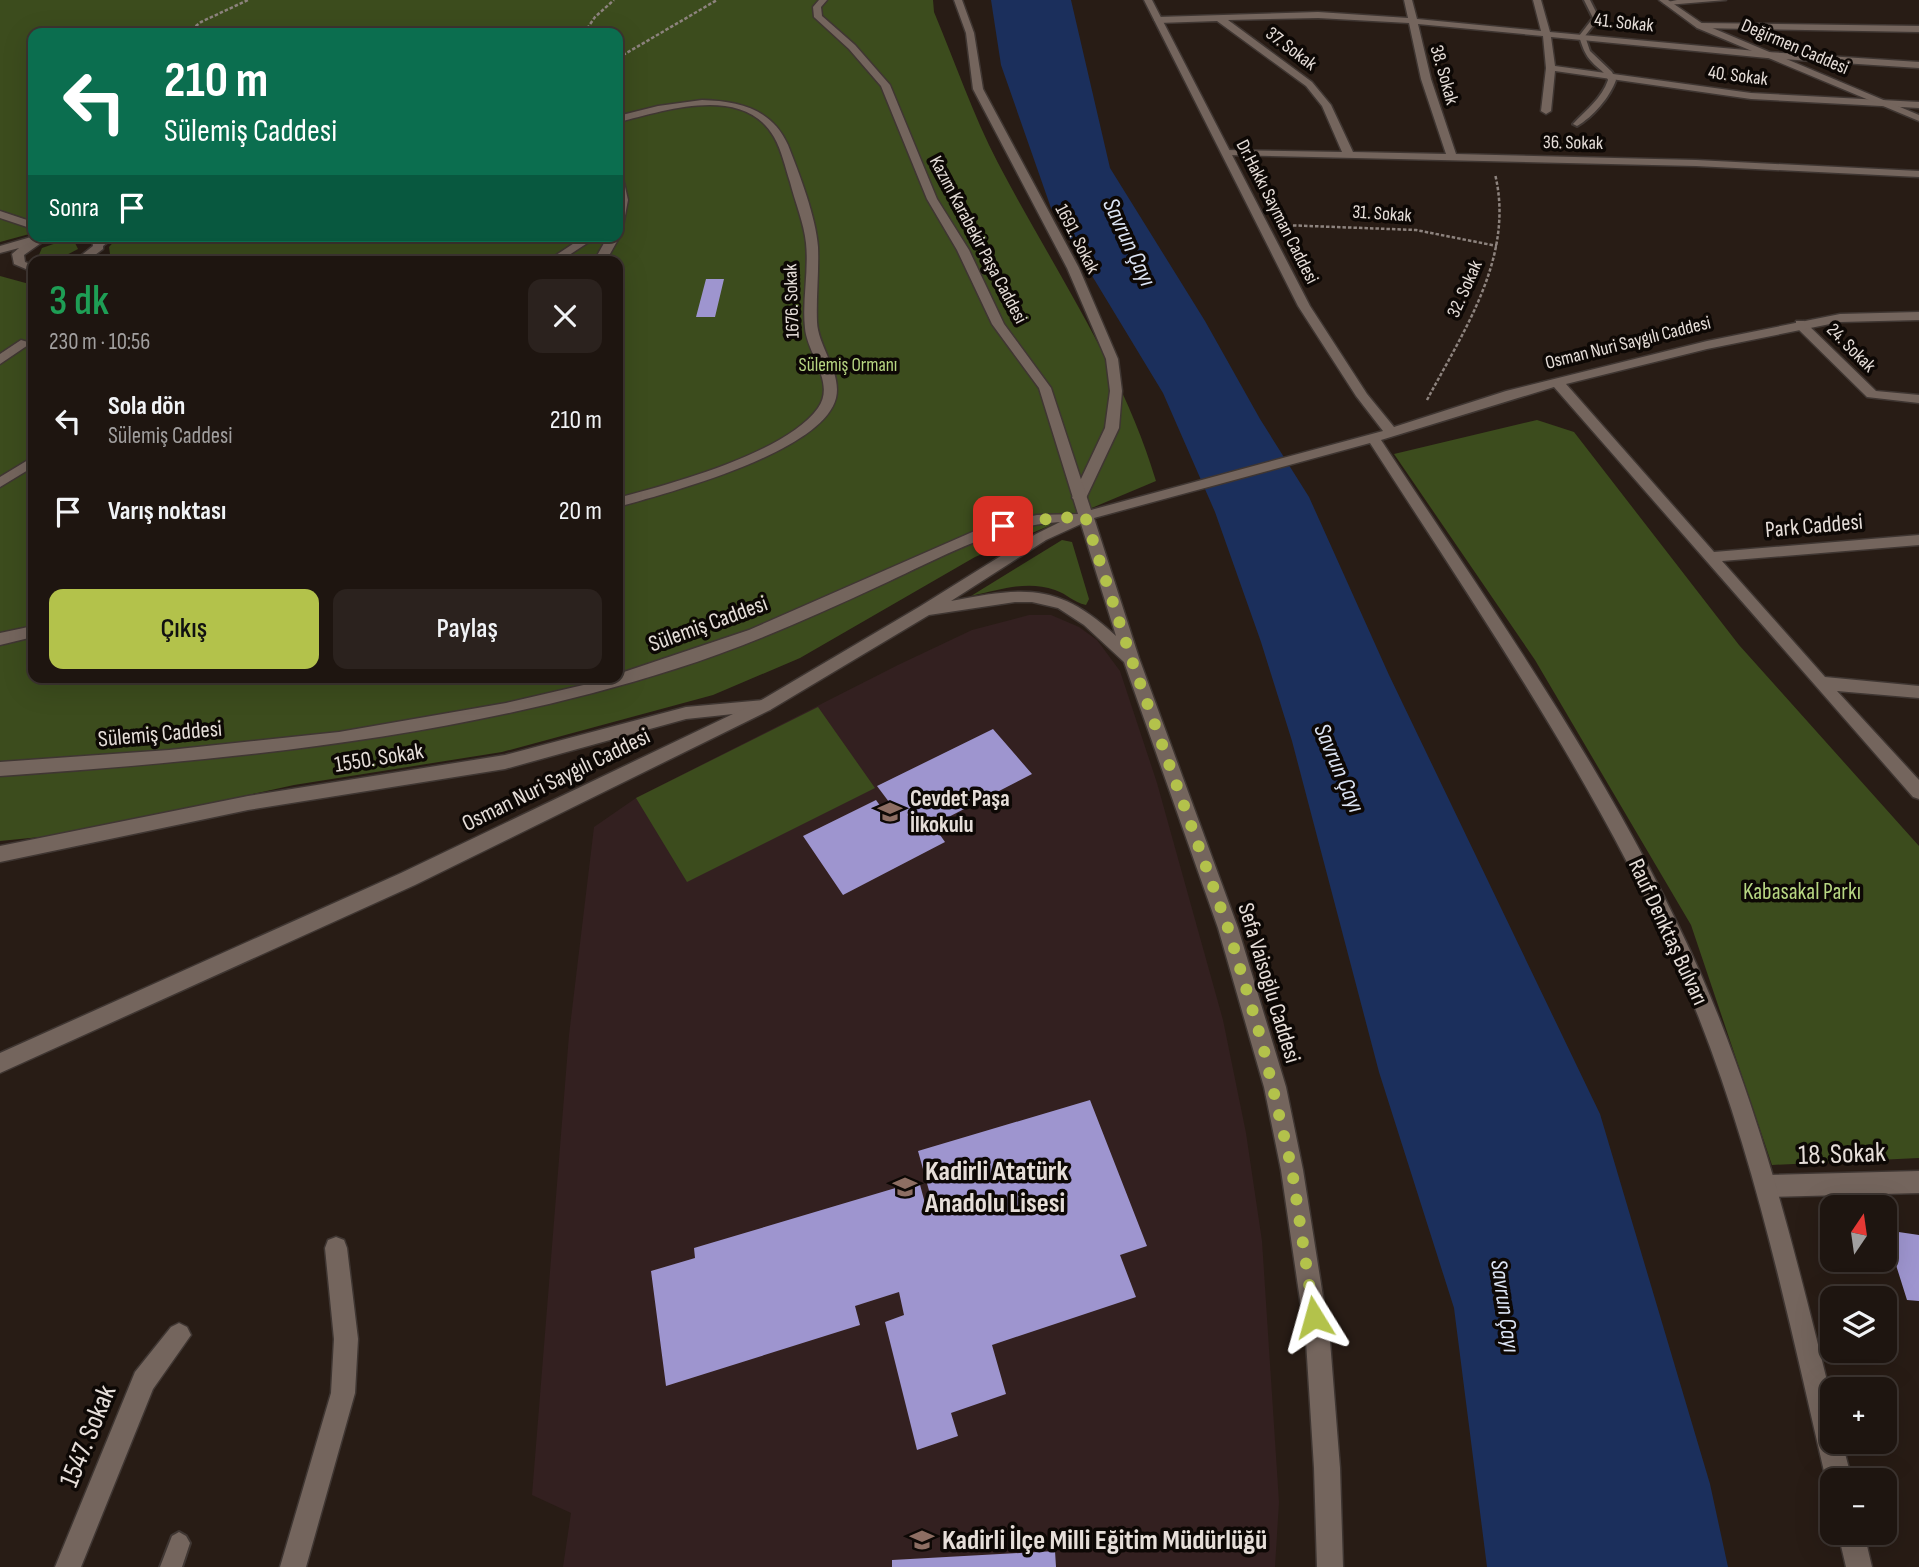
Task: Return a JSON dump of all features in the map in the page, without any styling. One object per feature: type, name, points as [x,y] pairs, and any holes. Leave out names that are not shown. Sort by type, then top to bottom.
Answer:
[{"type":"street","name":"Kazım Karabekir Paşa Caddesi","points":[[823,0],[817,7],[818,17],[852,47],[885,85],[932,199],[973,268],[998,324],[1045,387],[1082,507]]},
{"type":"street","name":"1691. Sokak","points":[[958,0],[970,33],[978,89],[1073,268],[1112,359],[1116,391],[1112,428],[1082,507]]},
{"type":"street","name":"Dr.Hakkı Sayman Caddesi","points":[[1148,0],[1304,306],[1362,396],[1372,438]]},
{"type":"street","name":"38. Sokak","points":[[1408,0],[1410,20],[1452,158]]},
{"type":"street","points":[[1536,0],[1547,32],[1553,68],[1546,110]]},
{"type":"street","points":[[1665,2],[1722,0]]},
{"type":"street","name":"Değirmen Caddesi","points":[[1665,2],[1700,26],[1919,118]]},
{"type":"street","name":"41. Sokak","points":[[1158,20],[1314,11],[1767,55],[1919,65]]},
{"type":"street","name":"37. Sokak","points":[[1219,18],[1309,84],[1326,106],[1349,155]]},
{"type":"street","points":[[1700,26],[1919,29]]},
{"type":"street","name":"40. Sokak","points":[[1553,68],[1771,98],[1919,104]]},
{"type":"street","name":"1676. Sokak","points":[[623,117],[681,105],[723,103],[756,116],[776,133],[784,148],[811,242],[811,331],[831,387],[824,409],[783,441],[705,477],[623,501]]},
{"type":"street","name":"36. Sokak","points":[[1227,152],[1696,163],[1919,174]]},
{"type":"street","points":[[0,214],[28,224]]},
{"type":"street","points":[[0,239],[15,245]]},
{"type":"street","points":[[0,250],[28,241]]},
{"type":"street","points":[[28,268],[19,264],[18,254],[33,242]]},
{"type":"street","points":[[88,256],[93,253],[97,242]]},
{"type":"street","points":[[560,256],[583,242]]},
{"type":"street","points":[[8,265],[28,268]]},
{"type":"street","name":"Osman Nuri Saygılı Caddesi","points":[[0,1063],[373,895],[764,706],[924,611],[1082,507],[1115,509],[1372,438],[1557,382],[1800,324],[1840,318],[1919,316]]},
{"type":"street","name":"24. Sokak","points":[[1800,324],[1872,394],[1919,399]]},
{"type":"street","points":[[0,359],[28,340]]},
{"type":"street","points":[[1557,382],[1919,792]]},
{"type":"street","name":"Rauf Denktaş Bulvarı","points":[[1372,438],[1573,748],[1619,827],[1690,971],[1768,1186],[1836,1468]]},
{"type":"street","points":[[0,483],[28,464]]},
{"type":"street","name":"Sefa Vaisoğlu Caddesi","points":[[1082,507],[1131,658],[1228,928],[1275,1087],[1292,1170],[1318,1341],[1327,1468],[1330,1567]]},
{"type":"street","name":"Sülemiş Caddesi","points":[[623,677],[670,665],[728,644],[894,573],[976,534],[1082,507]]},
{"type":"street","name":"Park Caddesi","points":[[1713,557],[1919,540]]},
{"type":"street","points":[[924,611],[1019,597],[1043,597],[1065,605],[1131,658]]},
{"type":"street","points":[[0,639],[28,633]]},
{"type":"street","name":"Sülemiş Caddesi","points":[[0,769],[203,754],[324,740],[522,704],[602,683]]},
{"type":"street","points":[[1820,683],[1919,692]]},
{"type":"street","name":"1550. Sokak","points":[[0,854],[238,805],[505,762],[686,713],[764,706]]},
{"type":"street","name":"18. Sokak","points":[[1768,1186],[1919,1182]]},
{"type":"street","points":[[293,1567],[343,1393],[346,1339],[336,1248]]},
{"type":"street","name":"1547. Sokak","points":[[68,1567],[144,1381],[179,1335]]},
{"type":"street","points":[[1854,1545],[1859,1567]]},
{"type":"lane","points":[[1577,124],[1609,92],[1612,76],[1590,55],[1581,36],[1595,22],[1595,14],[1587,0]]},
{"type":"lane","points":[[172,1567],[179,1543]]},
{"type":"path","points":[[193,28],[248,0]]},
{"type":"path","points":[[587,28],[614,0]]},
{"type":"path","points":[[623,55],[717,0]]},
{"type":"path","name":"32. Sokak","points":[[1415,423],[1480,294],[1497,246],[1503,219],[1501,192],[1488,159]]},
{"type":"path","name":"31. Sokak","points":[[1264,225],[1416,230],[1497,246]]},
{"type":"shaded area","name":"Kadirli Atatürk Anadolu Lisesi","points":[[1029,615],[1051,615],[1079,627],[1097,640],[1120,671],[1157,783],[1223,1020],[1246,1133],[1262,1241],[1279,1502],[1275,1567],[563,1567],[571,1513],[532,1495],[569,1035],[594,827],[636,798],[898,665],[972,630]]},
{"type":"green space","name":"Sülemiş Ormanı","points":[[0,0],[933,0],[934,12],[989,145],[1106,358],[1142,439],[1156,481],[975,557],[800,658],[713,695],[502,752],[294,785],[70,834],[0,841],[0,276],[28,284],[28,683],[623,683],[623,256],[110,256],[109,247],[114,242],[623,242],[623,28],[28,28],[28,234],[0,242]]},
{"type":"green space","points":[[59,242],[74,242],[78,249],[65,256],[38,256],[42,248]]},
{"type":"green space","name":"Kabasakal Parkı","points":[[1537,420],[1574,432],[1739,645],[1919,846],[1919,1158],[1772,1165],[1691,925],[1535,660],[1394,454]]},
{"type":"green space","points":[[1062,540],[1072,542],[1089,599],[1086,605],[1055,590],[1034,586],[1013,587],[971,596]]},
{"type":"green space","points":[[818,707],[875,788],[687,882],[636,798]]},
{"type":"water","name":"Savrun Çayı","points":[[991,0],[1071,0],[1110,168],[1205,321],[1260,419],[1309,497],[1389,675],[1600,1114],[1710,1484],[1728,1567],[1487,1567],[1454,1308],[1379,1072],[1292,741],[1261,642],[1215,512],[1163,393],[1051,208],[1001,65]]},
{"type":"building","points":[[706,279],[724,279],[715,317],[696,317]]},
{"type":"building","points":[[993,729],[1032,774],[933,825],[945,842],[843,895],[803,836],[876,800],[881,807],[889,802],[877,786]]},
{"type":"building","points":[[1090,1100],[1147,1246],[1120,1255],[1136,1297],[992,1345],[1006,1394],[951,1413],[958,1436],[917,1450],[885,1322],[904,1315],[899,1292],[855,1306],[860,1325],[666,1386],[651,1271],[695,1258],[694,1248],[919,1181],[926,1207],[933,1205],[918,1151]]},
{"type":"building","points":[[1897,1232],[1919,1235],[1919,1301],[1907,1300],[1897,1268]]},
{"type":"building","points":[[1055,1551],[1056,1567],[892,1567],[892,1560]]},
{"type":"place","name":"Cevdet Paşa İlkokulu","points":[[890,812]]},
{"type":"place","name":"Kadirli Atatürk Anadolu Lisesi","points":[[905,1187]]},
{"type":"place","name":"Kadirli İlçe Milli Eğitim Müdürlüğü","points":[[922,1540]]},
{"type":"route","points":[[1003,526],[1026,521],[1085,516],[1131,658],[1228,928],[1275,1087],[1292,1170],[1314,1317]]}]
